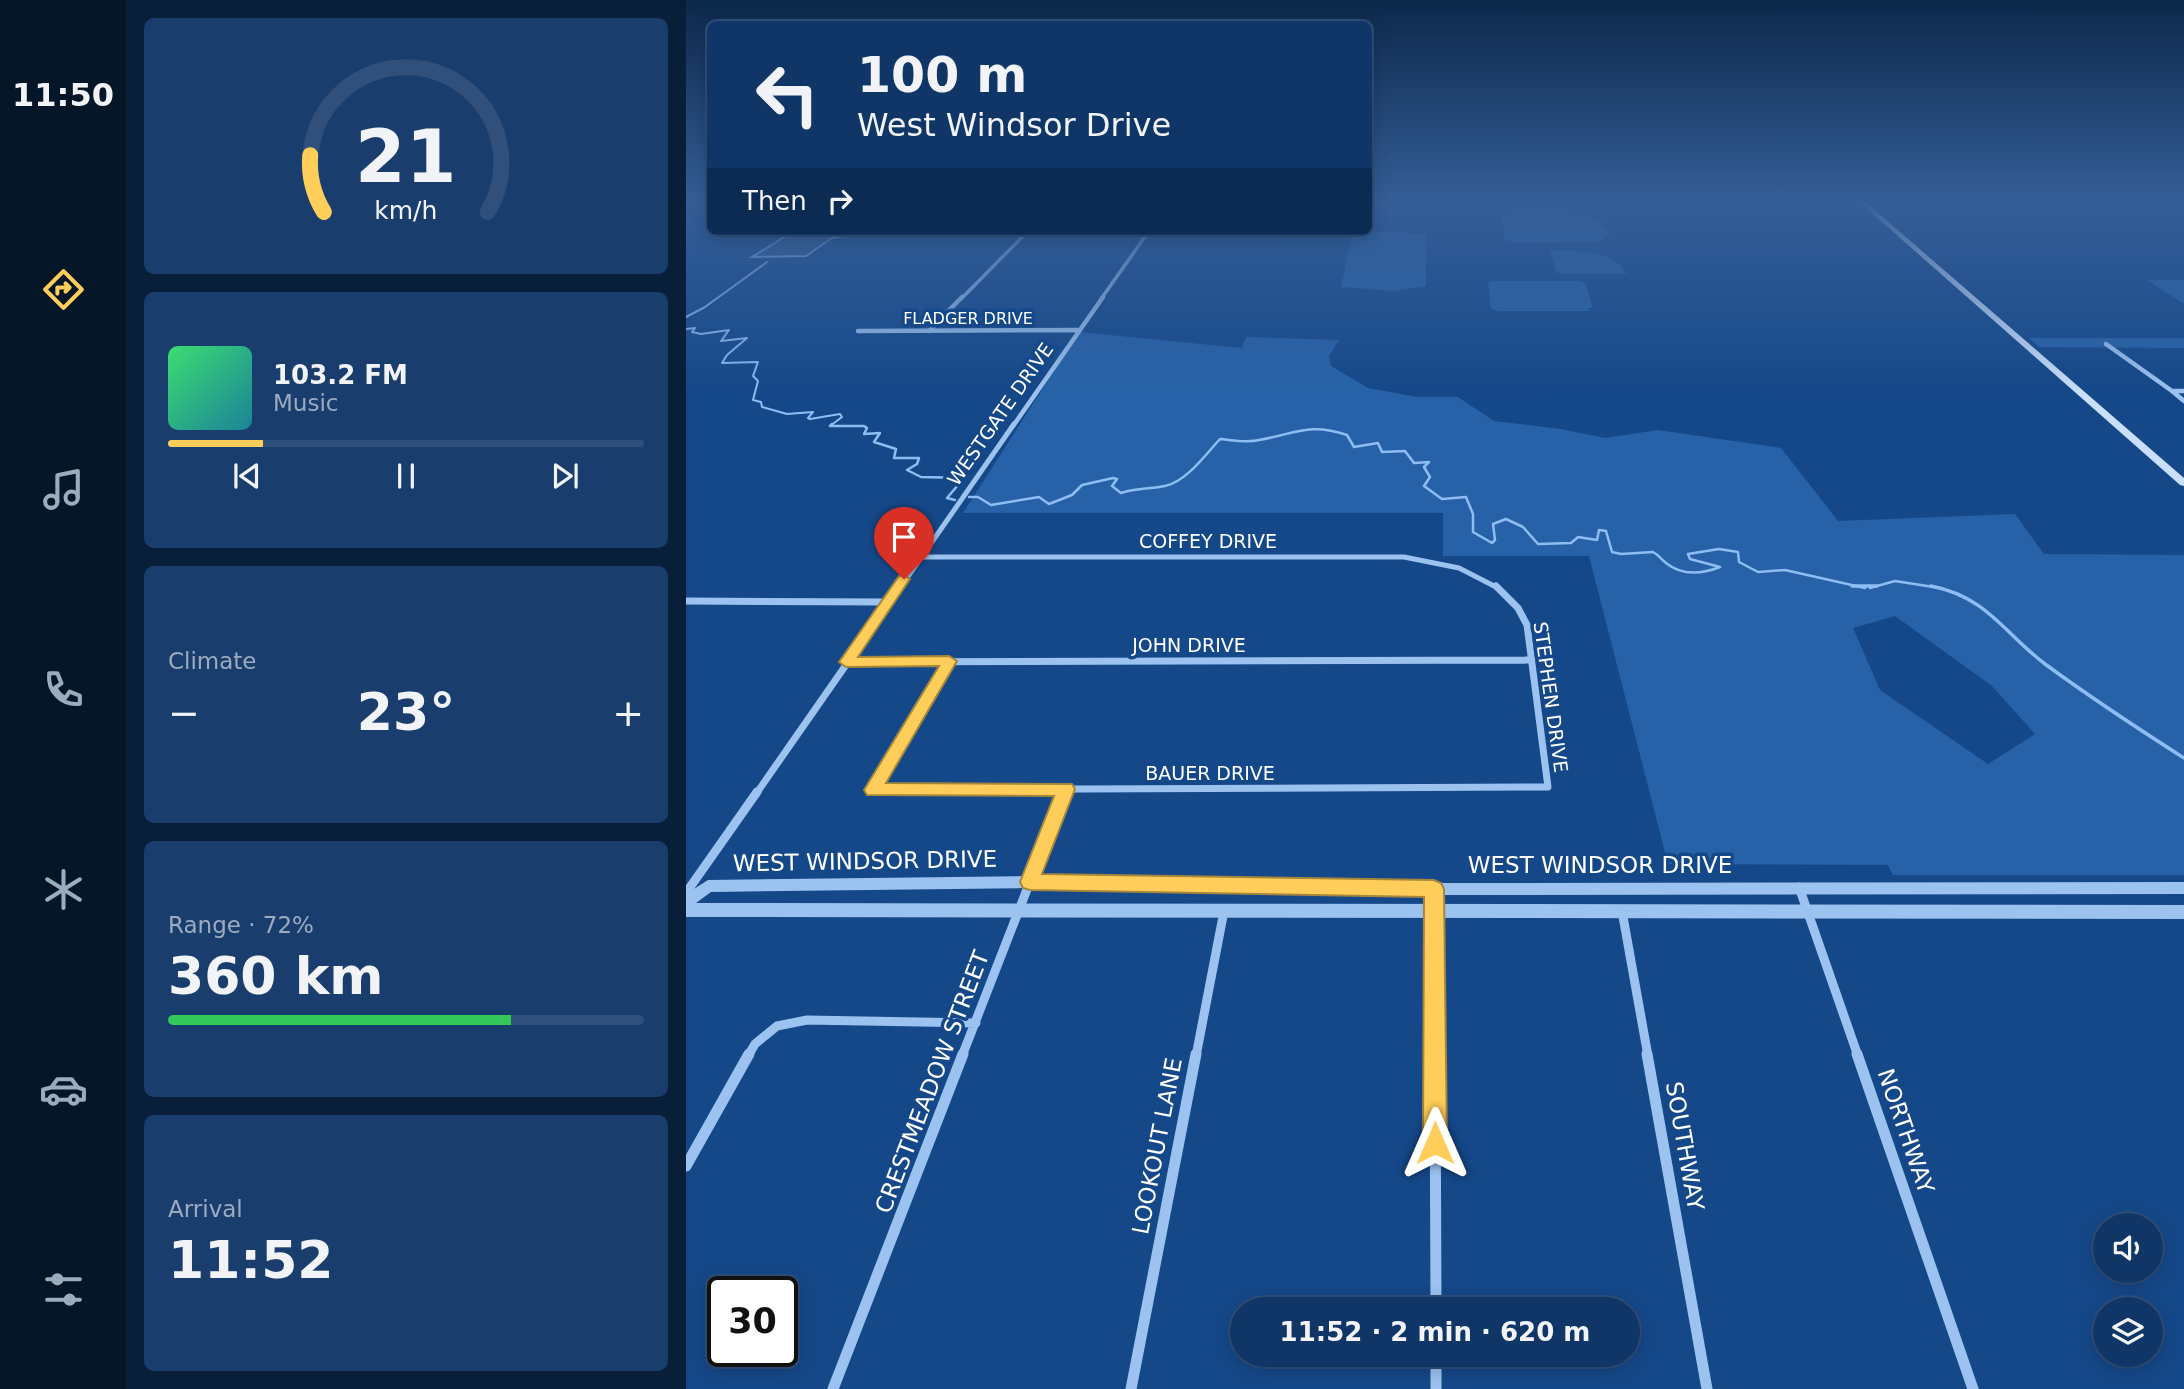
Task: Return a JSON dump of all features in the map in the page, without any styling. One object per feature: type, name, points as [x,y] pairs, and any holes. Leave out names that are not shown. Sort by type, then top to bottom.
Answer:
[{"type":"main road","points":[[1933,264],[2184,483]]},
{"type":"street","points":[[929,331],[995,264]]},
{"type":"street","name":"WESTGATE DRIVE","points":[[686,893],[1125,264]]},
{"type":"street","name":"FLADGER DRIVE","points":[[858,331],[1078,330]]},
{"type":"street","points":[[2106,344],[2184,401]]},
{"type":"street","points":[[2172,391],[2184,391]]},
{"type":"street","name":"COFFEY DRIVE","points":[[920,557],[1404,557],[1447,563],[1492,582]]},
{"type":"street","name":"STEPHEN DRIVE","points":[[1492,582],[1508,595],[1522,613],[1527,625],[1548,788]]},
{"type":"street","points":[[686,601],[887,602]]},
{"type":"street","name":"JOHN DRIVE","points":[[846,662],[1532,660]]},
{"type":"street","name":"BAUER DRIVE","points":[[949,661],[873,790],[1548,788]]},
{"type":"street","name":"CRESTMEADOW STREET","points":[[833,1389],[1066,789]]},
{"type":"street","name":"WEST WINDSOR DRIVE","points":[[686,902],[708,886],[1030,882],[1434,889],[2184,888]]},
{"type":"street","name":"NORTHWAY","points":[[1799,887],[1973,1389]]},
{"type":"street","points":[[1434,889],[1436,1297]]},
{"type":"street","points":[[686,910],[1622,909],[2184,912]]},
{"type":"street","name":"SOUTHWAY","points":[[1622,909],[1707,1389]]},
{"type":"street","name":"LOOKOUT LANE","points":[[1131,1389],[1224,910]]},
{"type":"street","points":[[686,1166],[755,1044],[777,1026],[807,1020],[976,1023]]},
{"type":"street","points":[[1436,1367],[1436,1389]]},
{"type":"shaded area","points":[[1346,264],[1426,264],[1426,286],[1393,291],[1341,287]]},
{"type":"shaded area","points":[[1554,264],[1618,264],[1626,274],[1561,274],[1556,272]]},
{"type":"shaded area","points":[[2147,280],[2184,280],[2184,304]]},
{"type":"shaded area","points":[[1580,281],[1585,283],[1593,308],[1589,308],[1590,311],[1497,311],[1491,308],[1488,283]]},
{"type":"shaded area","points":[[1079,332],[1242,348],[1246,337],[1339,340],[1329,356],[1331,366],[1368,388],[1417,397],[1458,397],[1494,421],[1561,429],[1605,438],[1658,430],[1781,448],[1838,521],[2015,514],[2044,554],[2184,555],[2184,875],[1893,875],[1888,865],[1668,864],[1589,556],[1443,556],[1443,513],[963,513]],"holes":[[[1895,616],[1992,686],[2035,734],[1988,764],[1880,690],[1853,628]]]},
{"type":"shaded area","points":[[2029,338],[2184,338],[2184,348],[2039,347]]},
{"type":"waterway","points":[[686,317],[705,307],[764,264]]},
{"type":"waterway","points":[[686,329],[695,328],[692,332],[701,334],[729,330],[721,341],[747,338],[727,355],[722,363],[758,362],[753,376],[758,381],[753,400],[761,402],[762,407],[787,414],[813,412],[808,418],[810,419],[840,414],[842,417],[830,426]]},
{"type":"waterway","points":[[830,426],[864,426],[867,428],[864,434],[880,433],[874,442],[896,449],[894,458],[919,458],[917,464],[907,470],[921,477],[964,478],[947,498],[955,500]]},
{"type":"waterway","points":[[969,497],[978,497],[991,505],[1039,497],[1049,504],[1072,495],[1082,485],[1113,478],[1117,479],[1112,486],[1121,493],[1165,486],[1188,473],[1220,439],[1254,441],[1302,430],[1322,429],[1347,435],[1354,447],[1378,443],[1382,452],[1405,451],[1414,463],[1429,462],[1424,467],[1430,477],[1424,486],[1442,499],[1466,497],[1473,514],[1473,532],[1492,543],[1495,540],[1493,524],[1506,519],[1523,527],[1538,544],[1571,543],[1578,537],[1597,540],[1599,530],[1606,531],[1612,552],[1653,552],[1672,567],[1685,572],[1720,567],[1690,559],[1688,554],[1719,549],[1738,552],[1739,562],[1758,572],[1785,570],[1856,586]]},
{"type":"waterway","points":[[1870,588],[1895,581],[1937,587]]},
{"type":"waterway","points":[[1852,586],[1856,586]]},
{"type":"waterway","points":[[1856,586],[1877,586]]},
{"type":"waterway","points":[[1856,586],[1865,588]]},
{"type":"waterway","points":[[1931,586],[1937,587]]},
{"type":"waterway","points":[[1937,587],[1967,598],[1981,607],[2045,664],[2184,758]]},
{"type":"route","points":[[904,579],[846,662],[949,661],[873,790],[1066,789],[1030,882],[1434,889],[1435,1143]]}]
